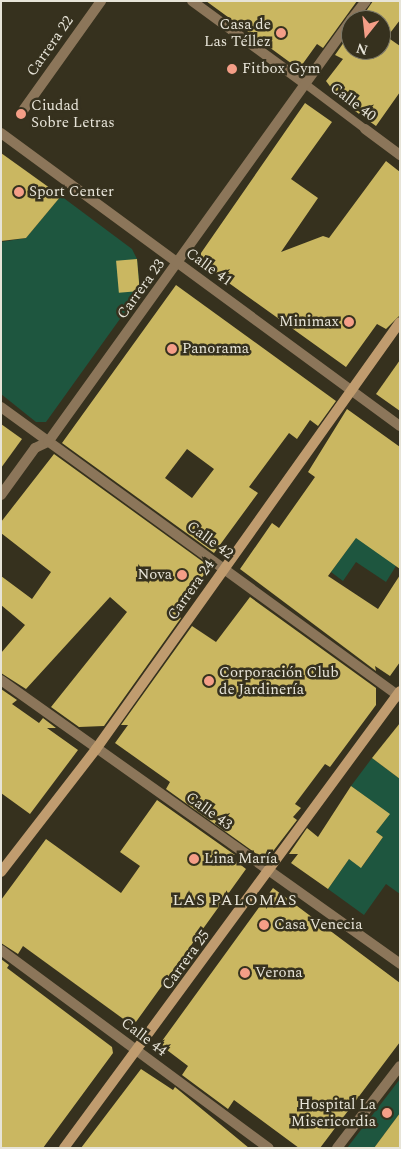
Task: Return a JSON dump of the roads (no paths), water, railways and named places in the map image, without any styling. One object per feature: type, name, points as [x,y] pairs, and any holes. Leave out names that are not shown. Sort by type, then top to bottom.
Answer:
[{"type":"main road","name":"Carrera 24","points":[[1,872],[96,749],[400,322]]},
{"type":"main road","name":"Carrera 25","points":[[64,1148],[138,1051],[399,694]]},
{"type":"street","name":"Carrera 22","points":[[24,109],[101,1]]},
{"type":"street","name":"Calle 40","points":[[192,1],[304,83]]},
{"type":"street","name":"Carrera 23","points":[[1,495],[35,448],[48,442],[341,33]]},
{"type":"street","name":"Calle 40","points":[[365,129],[400,155]]},
{"type":"street","name":"Calle 41","points":[[1,132],[400,426]]},
{"type":"street","name":"Calle 42","points":[[1,407],[399,694]]},
{"type":"street","name":"Calle 43","points":[[1,680],[268,872],[400,964]]},
{"type":"street","name":"Calle 44","points":[[1,950],[269,1148]]},
{"type":"street","points":[[337,1148],[400,1066]]},
{"type":"lane","name":"Calle 40","points":[[304,83],[365,129]]},
{"type":"place","name":"Casa de Las Téllez","points":[[281,33]]},
{"type":"place","name":"Fitbox Gym","points":[[232,69]]},
{"type":"place","name":"Ciudad Sobre Letras","points":[[21,114]]},
{"type":"place","name":"Sport Center","points":[[19,192]]},
{"type":"place","name":"Minimax","points":[[349,322]]},
{"type":"place","name":"Panorama","points":[[172,349]]},
{"type":"place","name":"Nova","points":[[182,575]]},
{"type":"place","name":"Corporación Club de Jardinería","points":[[209,681]]},
{"type":"place","name":"Lina María","points":[[194,859]]},
{"type":"place","name":"Casa Venecia","points":[[264,925]]},
{"type":"place","name":"Verona","points":[[245,973]]},
{"type":"place","name":"Hospital La Misericordia","points":[[387,1113]]},
{"type":"district","name":"LAS PALOMAS","points":[[235,900]]}]
